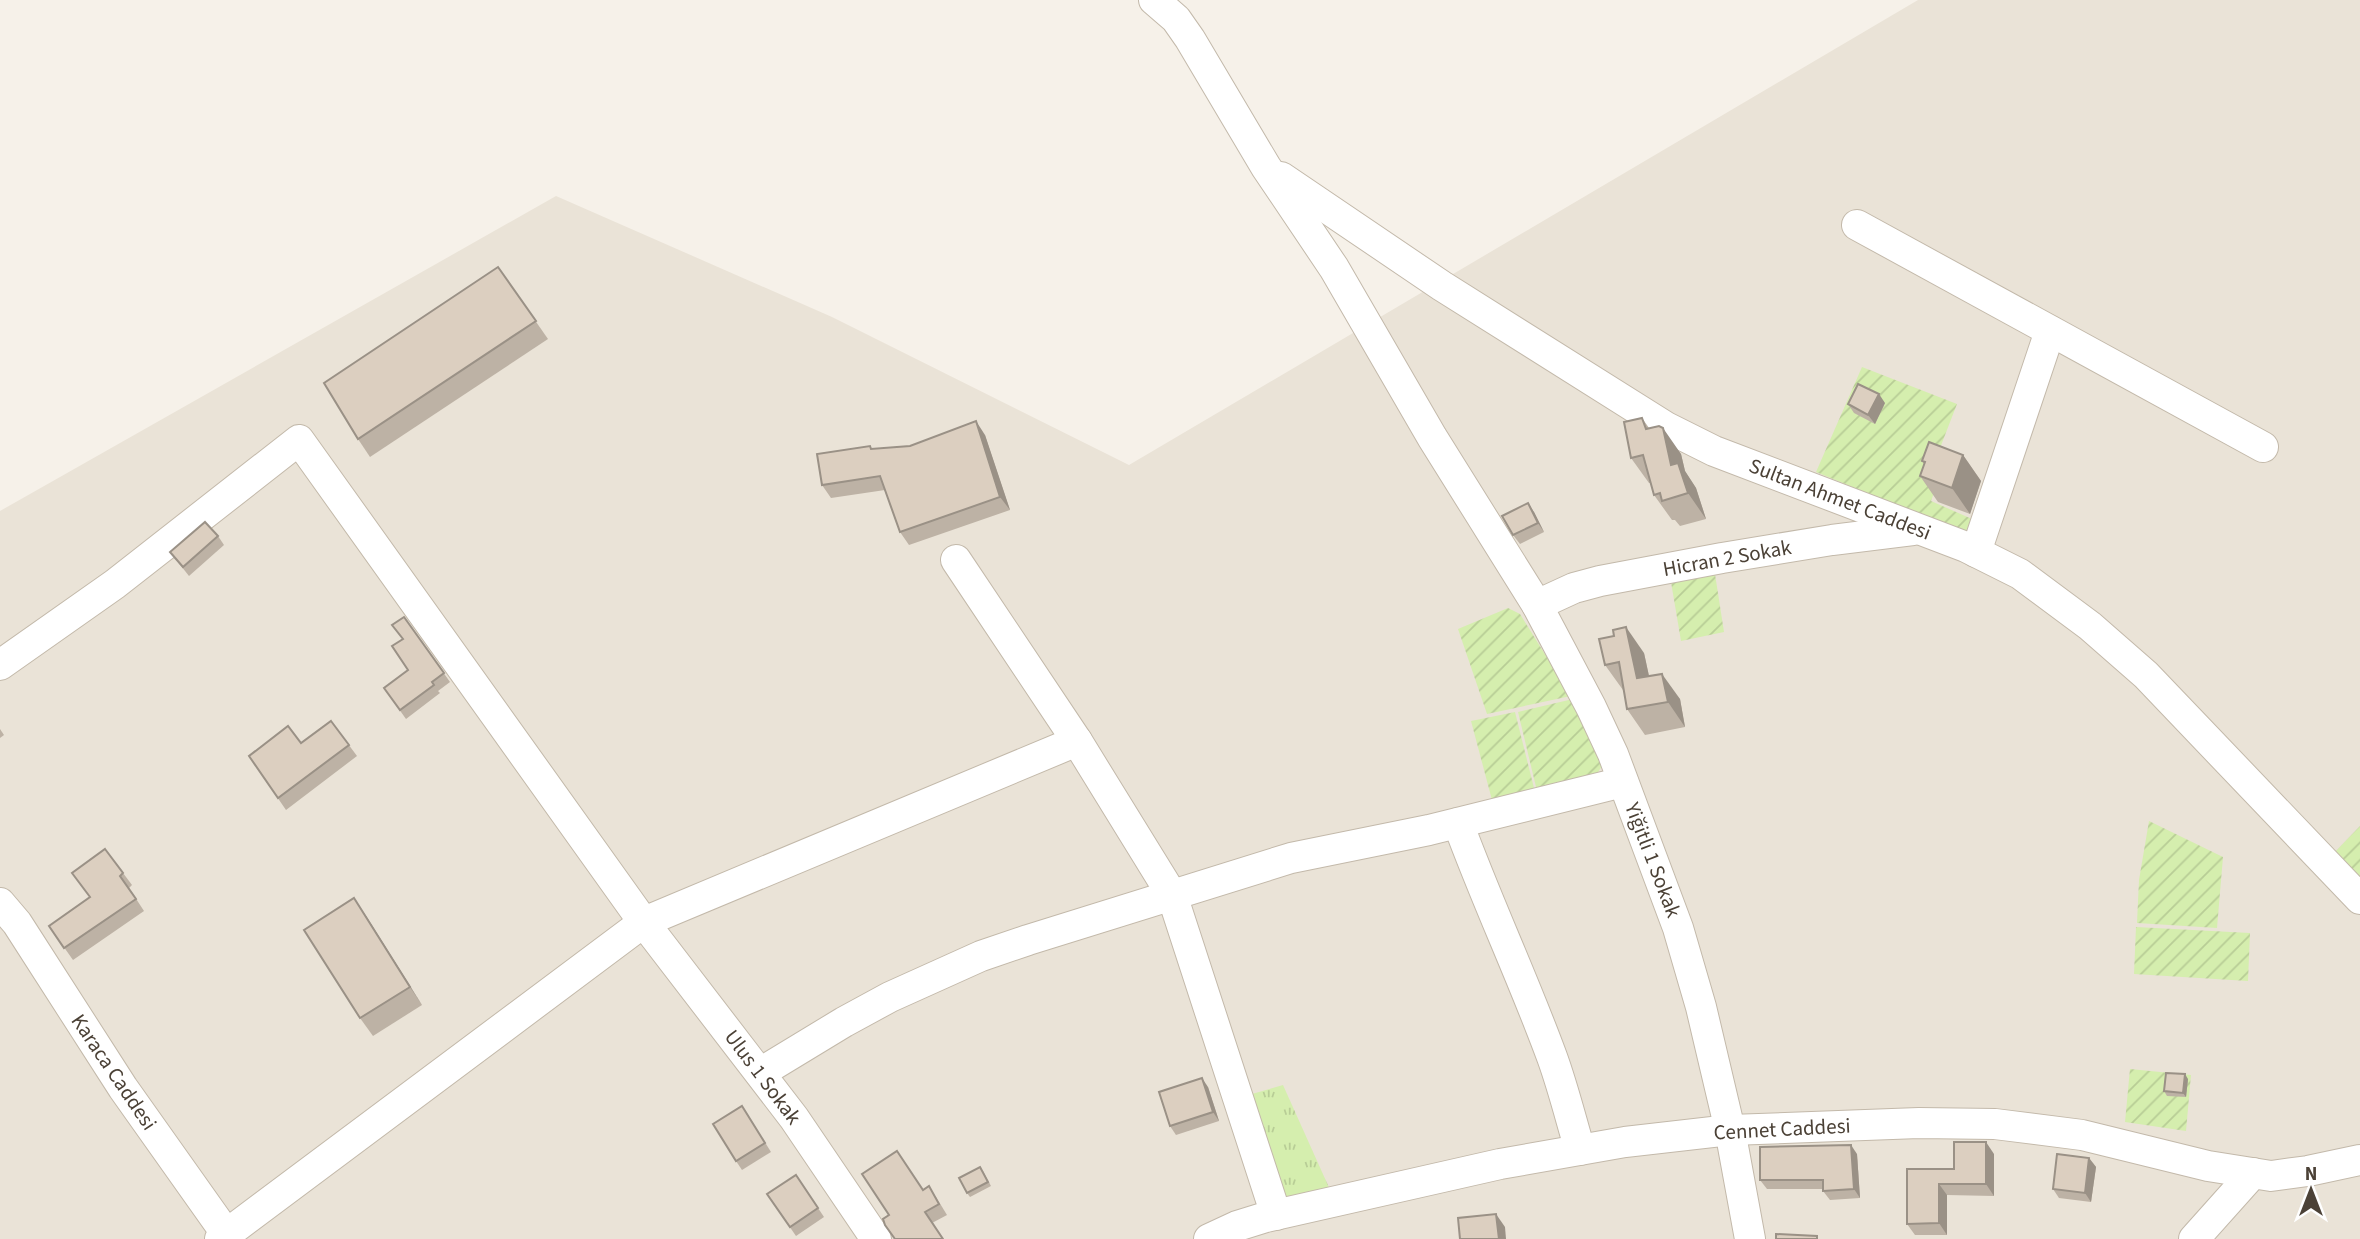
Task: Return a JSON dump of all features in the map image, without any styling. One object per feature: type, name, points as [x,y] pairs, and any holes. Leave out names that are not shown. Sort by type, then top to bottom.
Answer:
[{"type":"street","name":"Yiğitli 1 Sokak","points":[[1154,0],[1176,19],[1196,47],[1266,167],[1334,268],[1432,437],[1537,605],[1591,707],[1623,782],[1678,928],[1701,1007],[1730,1130],[1750,1239]]},
{"type":"street","name":"Sultan Ahmet Caddesi","points":[[1266,167],[1442,286],[1666,427],[1714,451],[1921,529],[2020,574],[2090,626],[2146,675],[2360,899]]},
{"type":"street","points":[[1857,225],[2263,447]]},
{"type":"street","points":[[1976,552],[2050,331]]},
{"type":"street","name":"Ulus 1 Sokak","points":[[0,666],[115,584],[299,440],[643,921],[818,1151],[876,1239]]},
{"type":"street","name":"Hicran 2 Sokak","points":[[1537,605],[1574,588],[1600,581],[1818,542],[1921,529]]},
{"type":"street","points":[[956,560],[1077,741],[1172,895],[1276,1215]]},
{"type":"street","points":[[226,1237],[643,921],[1077,741]]},
{"type":"street","points":[[760,1073],[844,1022],[936,975],[1028,940],[1291,858],[1458,823],[1623,782]]},
{"type":"street","points":[[1458,823],[1481,886],[1518,967],[1554,1061],[1580,1150]]},
{"type":"street","name":"Karaca Caddesi","points":[[0,903],[17,923],[123,1088],[226,1237]]},
{"type":"street","name":"Cennet Caddesi","points":[[1209,1239],[1237,1226],[1276,1215],[1500,1164],[1673,1135],[1730,1130],[1919,1123],[1995,1124],[2082,1135],[2208,1166],[2253,1173],[2288,1174],[2360,1160]]},
{"type":"street","points":[[2194,1239],[2253,1173]]},
{"type":"shaded area","points":[[1918,0],[2360,0],[2360,1239],[0,1239],[0,511],[556,196],[832,317],[1129,465]]},
{"type":"green space","points":[[1862,367],[1957,404],[1935,461],[1944,465],[1931,501],[1972,519],[1967,534],[1816,472]]},
{"type":"green space","points":[[1715,574],[1724,632],[1681,641],[1671,582]]},
{"type":"green space","points":[[1508,608],[1520,614],[1571,696],[1487,714],[1458,629]]},
{"type":"green space","points":[[1573,699],[1603,764],[1597,774],[1537,791],[1518,712]]},
{"type":"green space","points":[[1515,712],[1535,792],[1492,800],[1471,721]]},
{"type":"green space","points":[[2149,821],[2223,857],[2217,928],[2137,923],[2139,880]]},
{"type":"green space","points":[[2360,826],[2360,882],[2334,853]]},
{"type":"green space","points":[[2136,927],[2250,933],[2248,981],[2134,974]]},
{"type":"green space","points":[[2130,1069],[2191,1075],[2186,1131],[2125,1122]]},
{"type":"green space","points":[[1283,1085],[1331,1192],[1279,1204],[1245,1096]]},
{"type":"building","points":[[498,267],[536,321],[358,439],[324,383]]},
{"type":"building","points":[[1858,384],[1879,394],[1868,415],[1848,404]]},
{"type":"building","points":[[1642,418],[1646,429],[1659,426],[1663,428],[1671,465],[1678,463],[1688,493],[1662,501],[1660,493],[1654,495],[1643,455],[1631,458],[1624,422]]},
{"type":"building","points":[[976,421],[1000,497],[900,532],[880,476],[822,485],[817,454],[870,446],[871,449],[910,446]]},
{"type":"building","points":[[1929,442],[1963,455],[1952,488],[1920,476]]},
{"type":"building","points":[[1528,503],[1538,523],[1513,535],[1502,516]]},
{"type":"building","points":[[205,522],[218,536],[183,567],[170,552]]},
{"type":"building","points":[[404,617],[444,673],[432,682],[434,685],[400,710],[384,688],[408,670],[392,646],[403,639],[392,625]]},
{"type":"building","points":[[1626,627],[1637,678],[1662,674],[1668,702],[1627,709],[1619,662],[1605,665],[1599,639],[1614,636],[1613,630]]},
{"type":"building","points":[[331,721],[349,745],[278,798],[249,756],[288,726],[301,743]]},
{"type":"building","points":[[105,849],[123,873],[120,876],[136,899],[64,948],[49,926],[90,897],[72,873]]},
{"type":"building","points":[[354,898],[410,987],[360,1018],[304,930]]},
{"type":"building","points":[[2166,1073],[2185,1074],[2183,1093],[2164,1091]]},
{"type":"building","points":[[1202,1078],[1213,1112],[1170,1126],[1159,1092]]},
{"type":"building","points":[[742,1106],[765,1143],[736,1161],[713,1124]]},
{"type":"building","points":[[1954,1142],[1986,1142],[1986,1184],[1939,1184],[1939,1223],[1907,1224],[1907,1169],[1954,1169]]},
{"type":"building","points":[[1851,1145],[1854,1189],[1823,1191],[1823,1180],[1760,1180],[1760,1147]]},
{"type":"building","points":[[897,1151],[923,1190],[929,1186],[939,1204],[925,1212],[943,1239],[895,1239],[885,1225],[883,1219],[889,1215],[862,1174]]},
{"type":"building","points":[[2057,1154],[2089,1158],[2085,1193],[2053,1189]]},
{"type":"building","points":[[980,1167],[988,1182],[967,1193],[959,1178]]},
{"type":"building","points":[[796,1175],[818,1208],[790,1227],[767,1194]]},
{"type":"building","points":[[1496,1214],[1499,1239],[1460,1239],[1458,1218]]},
{"type":"building","points":[[1776,1234],[1817,1236],[1817,1239],[1776,1239]]}]
